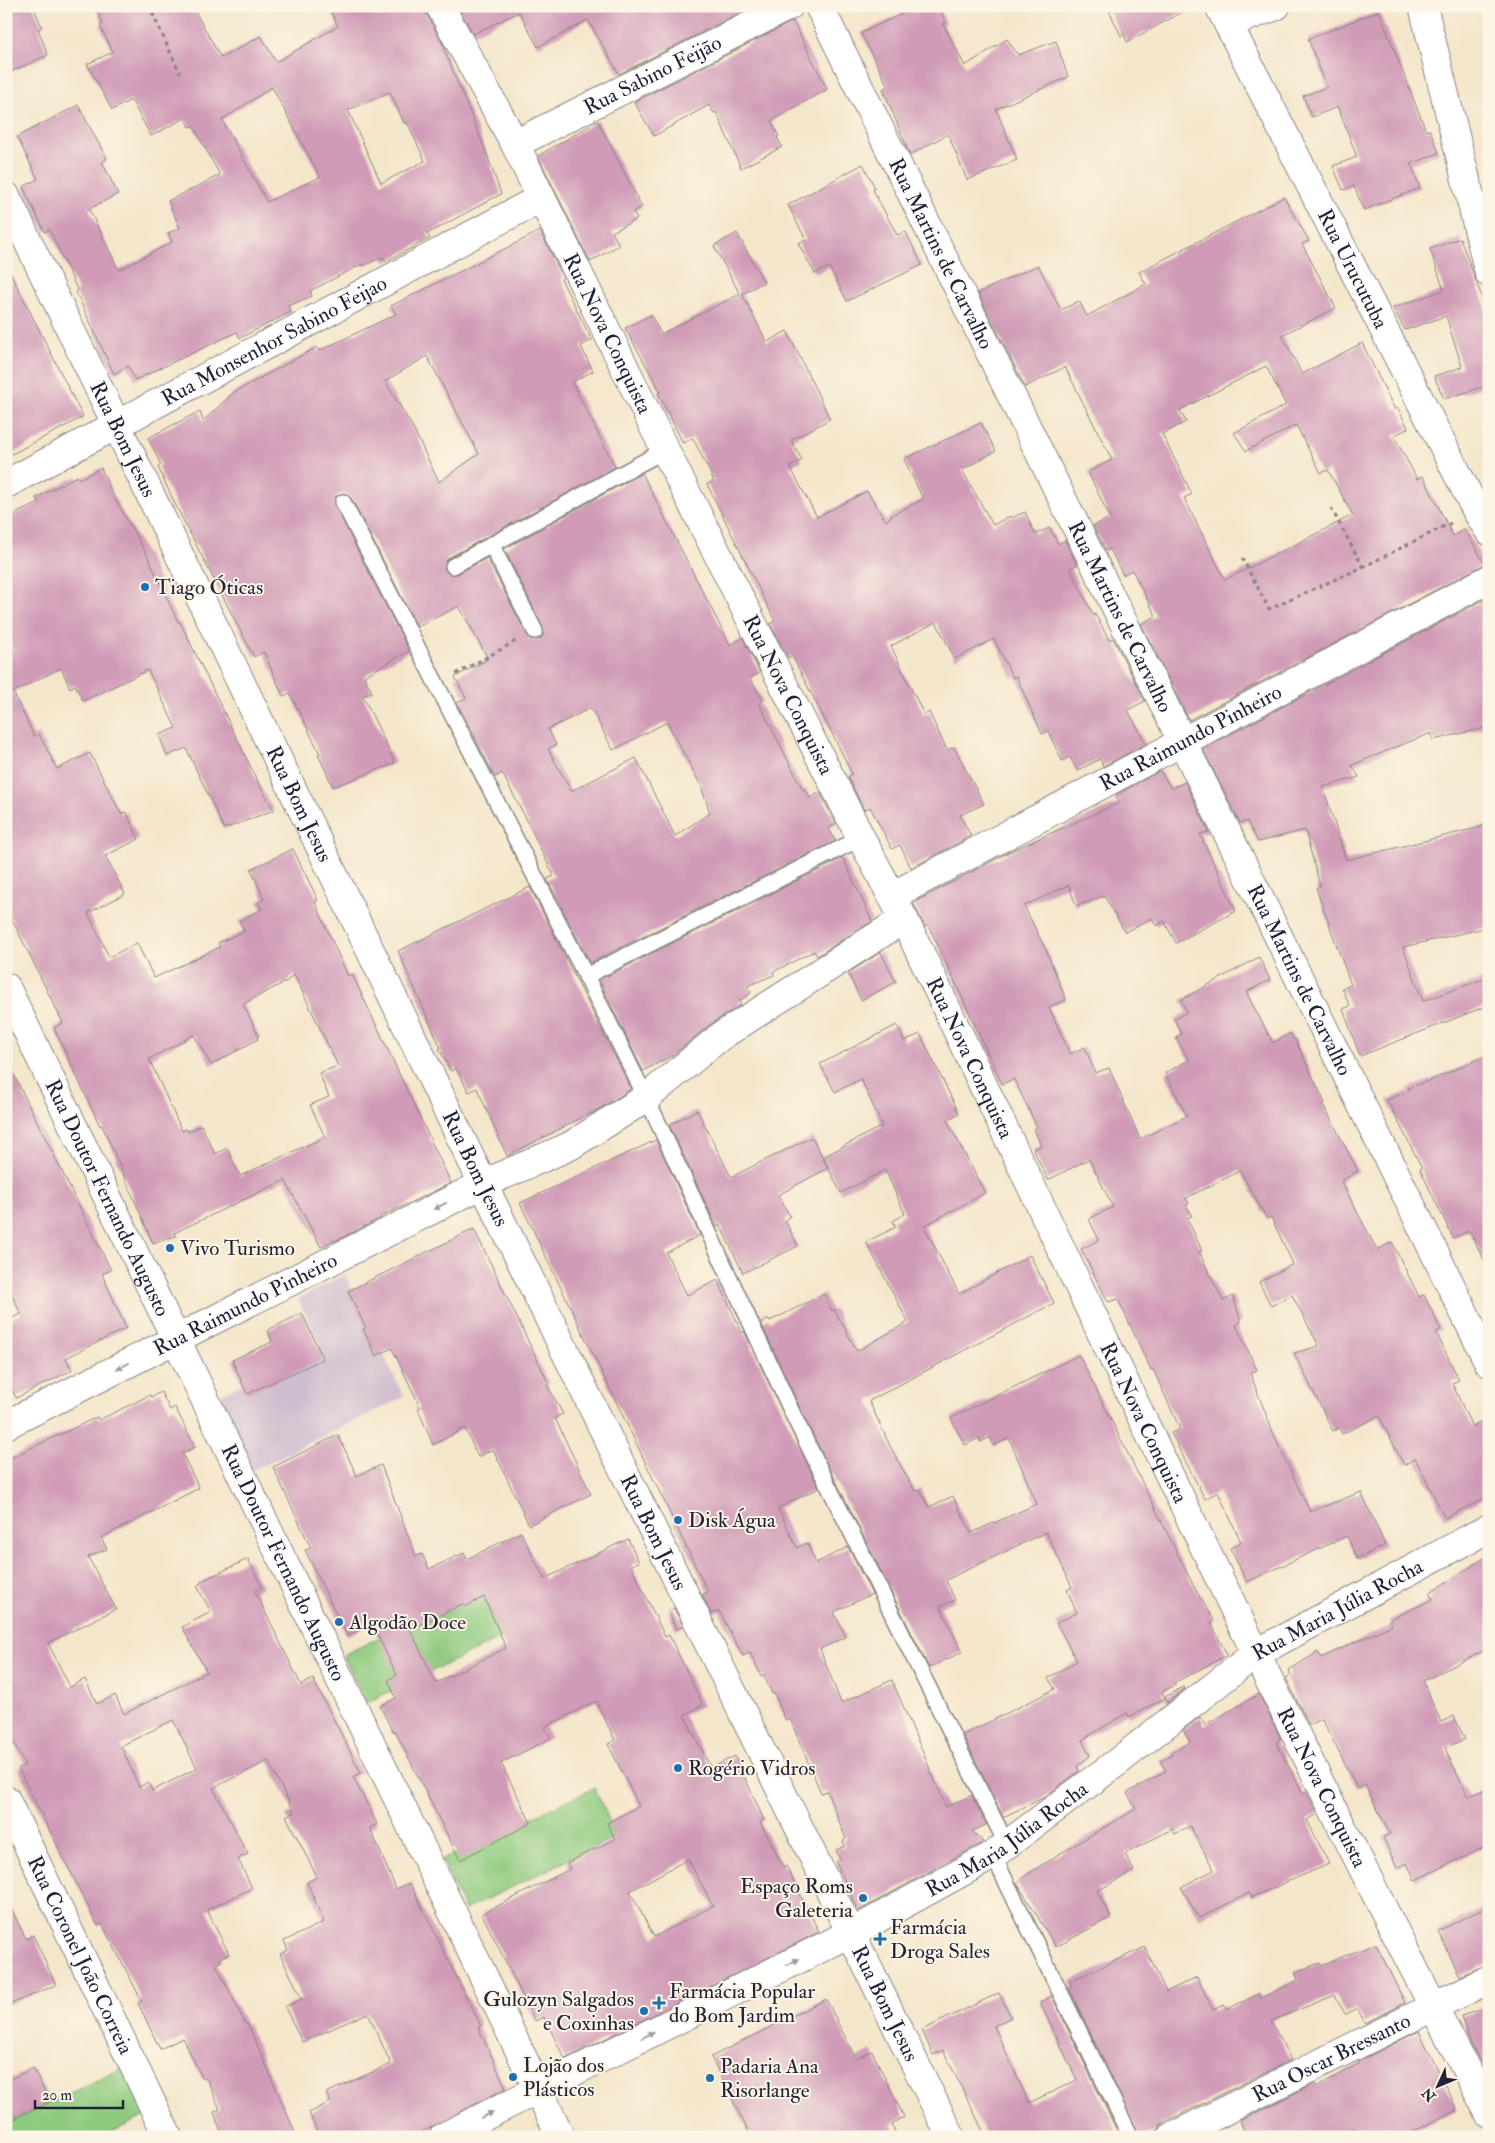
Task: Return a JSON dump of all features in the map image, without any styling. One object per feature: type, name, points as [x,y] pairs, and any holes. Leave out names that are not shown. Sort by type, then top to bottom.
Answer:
[{"type":"street","name":"Rua Nova Conquista","points":[[440,6],[515,144],[665,450],[898,908],[1255,1654],[1432,2007],[1489,2113]]},
{"type":"street","name":"Rua Sabino Feijão","points":[[515,144],[789,6]]},
{"type":"street","name":"Rua Martins de Carvalho","points":[[820,6],[1489,1363]]},
{"type":"street","points":[[1223,15],[1276,6]]},
{"type":"street","points":[[1423,6],[1489,273]]},
{"type":"street","name":"Rua Urucutuba","points":[[1223,15],[1482,520]]},
{"type":"street","name":"Rua Bom Jesus","points":[[6,196],[483,1184],[951,2137]]},
{"type":"street","name":"Rua Monsenhor Sabino Feijao","points":[[6,484],[118,426],[541,198]]},
{"type":"street","name":"Rua Raimundo Pinheiro","points":[[6,1425],[483,1184],[570,1146],[646,1098],[722,1036],[898,908],[1183,743],[1489,579]]},
{"type":"street","name":"Rua Doutor Fernando Augusto","points":[[6,987],[561,2137]]},
{"type":"street","name":"Rua Maria Júlia Rocha","points":[[443,2137],[851,1933],[1000,1850],[1120,1760],[1255,1654],[1489,1528]]},
{"type":"street","name":"Rua Coronel João Correia","points":[[6,1800],[168,2137]]},
{"type":"street","name":"Rua Oscar Bressanto","points":[[1172,2137],[1489,1979]]},
{"type":"lane","points":[[453,566],[490,544],[665,450]]},
{"type":"lane","points":[[343,502],[586,976],[646,1098],[796,1421],[1000,1850],[1131,2137]]},
{"type":"lane","points":[[490,544],[535,631]]},
{"type":"lane","points":[[586,976],[861,838]]},
{"type":"path","points":[[149,6],[180,73]]},
{"type":"path","points":[[1331,508],[1363,567]]},
{"type":"path","points":[[1242,558],[1269,609],[1363,567],[1482,520]]},
{"type":"path","points":[[435,684],[535,631]]},
{"type":"shaded area","points":[[345,1275],[404,1397],[253,1470],[217,1396],[321,1346],[298,1299]]},
{"type":"green space","points":[[494,1582],[517,1630],[366,1703],[343,1655]]},
{"type":"green space","points":[[594,1788],[617,1836],[465,1910],[442,1860]]},
{"type":"green space","points":[[123,2068],[145,2116],[102,2137],[6,2137],[6,2123]]},
{"type":"building","points":[[6,6],[33,6],[42,27],[38,29],[48,55],[6,74]]},
{"type":"building","points":[[95,6],[192,6],[221,58],[261,36],[276,62],[338,26],[328,6],[424,6],[445,48],[501,194],[427,234],[430,238],[385,262],[383,257],[363,266],[362,264],[310,291],[312,296],[288,306],[291,312],[240,338],[237,332],[135,380],[128,366],[114,374],[49,229],[45,232],[23,187],[38,179],[17,137],[78,105],[107,159],[102,162],[118,194],[89,209],[119,270],[172,242],[168,233],[180,228],[168,201],[220,175],[193,126],[190,127],[185,118],[151,136],[131,100],[112,110],[87,64],[113,52],[100,26],[103,24]],"holes":[[[272,87],[320,177],[267,202],[222,120]],[[390,92],[404,123],[407,122],[425,161],[381,183],[348,110]]]},
{"type":"building","points":[[458,6],[754,6],[619,74],[588,20],[538,47],[519,12],[473,34]]},
{"type":"building","points":[[918,6],[939,6],[946,23],[943,24],[965,66],[1007,39],[1018,55],[1056,41],[1068,77],[996,109],[1017,160],[967,180],[948,134],[910,155],[883,89],[888,86],[861,33]]},
{"type":"building","points":[[1107,6],[1194,6],[1127,42],[1124,34],[1121,36]]},
{"type":"building","points":[[1379,11],[1426,131],[1430,130],[1439,153],[1411,164],[1420,188],[1364,210],[1354,186],[1343,190],[1333,166],[1357,157],[1338,107],[1312,117],[1303,96],[1327,87],[1308,39]]},
{"type":"building","points":[[793,21],[827,89],[771,121],[779,136],[777,137],[782,147],[741,168],[716,112],[714,113],[709,105],[654,136],[634,102]]},
{"type":"building","points":[[598,121],[642,207],[633,212],[637,219],[612,232],[619,245],[590,262],[538,156]]},
{"type":"building","points":[[863,164],[875,188],[873,190],[897,235],[906,232],[922,265],[847,301],[829,267],[815,274],[798,243],[806,240],[788,205]]},
{"type":"building","points":[[1284,197],[1309,241],[1302,244],[1336,308],[1282,335],[1302,374],[1362,343],[1395,410],[1398,408],[1408,428],[1394,436],[1417,479],[1423,476],[1453,536],[1465,529],[1485,564],[1189,720],[1141,624],[1156,616],[1132,570],[1123,575],[1110,549],[1106,551],[1093,526],[1110,518],[1088,472],[1112,460],[1065,367],[1025,387],[978,293],[1038,265],[1061,310],[1079,301],[1087,316],[1146,284],[1139,272]],"holes":[[[1266,366],[1286,405],[1234,433],[1246,451],[1296,425],[1321,473],[1328,470],[1353,515],[1225,580],[1184,498],[1192,494],[1162,434],[1186,422],[1180,410]]]},
{"type":"building","points":[[540,231],[563,277],[561,279],[592,340],[581,346],[593,371],[572,382],[615,467],[448,558],[445,562],[445,570],[449,574],[457,574],[487,558],[527,635],[530,639],[539,640],[543,636],[543,627],[504,549],[642,473],[730,645],[743,638],[760,673],[750,678],[763,701],[759,703],[803,790],[806,789],[810,798],[820,792],[836,824],[829,828],[835,841],[590,963],[547,879],[554,876],[524,815],[502,773],[495,777],[457,703],[466,698],[455,677],[488,659],[459,606],[417,627],[351,498],[344,493],[335,497],[335,506],[409,651],[364,676],[372,692],[363,696],[395,763],[333,787],[318,754],[320,754],[290,693],[283,696],[264,652],[254,657],[176,506],[158,467],[161,465],[148,438],[200,411],[203,421],[233,393],[317,347],[319,351],[396,314],[391,306]],"holes":[[[427,356],[479,454],[439,482],[412,426],[385,381]],[[591,708],[613,750],[667,722],[701,786],[710,813],[675,836],[636,758],[571,791],[548,749],[556,745],[548,729]]]},
{"type":"building","points":[[737,233],[764,282],[742,294],[767,342],[787,331],[830,419],[791,440],[802,460],[790,467],[817,517],[867,491],[886,521],[892,515],[923,499],[904,459],[981,423],[996,451],[962,470],[993,525],[1010,516],[1011,518],[1025,512],[1035,534],[1050,528],[1058,544],[1065,540],[1077,565],[1070,568],[1094,616],[1095,614],[1109,640],[1113,638],[1145,701],[1128,710],[1146,744],[1103,766],[1100,759],[1077,771],[1070,757],[1062,761],[1048,731],[1042,734],[1016,676],[1013,678],[994,639],[955,659],[936,622],[891,646],[924,715],[929,712],[947,750],[954,747],[984,804],[960,815],[971,836],[911,868],[900,845],[892,849],[870,807],[864,810],[848,777],[852,774],[836,741],[792,656],[788,658],[770,624],[775,621],[707,484],[714,481],[693,438],[683,443],[658,393],[661,392],[625,328],[651,315],[661,334],[740,294],[714,246]]},
{"type":"building","points":[[1460,238],[1489,316],[1489,385],[1444,399],[1434,376],[1462,367],[1446,316],[1405,330],[1393,308],[1444,290],[1430,249]]},
{"type":"building","points":[[6,264],[83,417],[6,457]]},
{"type":"building","points":[[101,468],[113,495],[148,557],[178,622],[180,622],[259,784],[274,810],[224,829],[186,748],[167,756],[159,735],[176,728],[148,670],[83,701],[75,685],[70,688],[61,668],[13,692],[34,736],[39,734],[57,769],[90,753],[121,814],[126,812],[139,839],[105,856],[125,894],[88,913],[109,957],[137,943],[154,978],[220,947],[218,943],[244,931],[239,921],[262,909],[258,902],[264,899],[251,869],[293,849],[318,900],[315,902],[348,976],[352,974],[451,1183],[321,1247],[285,1180],[174,1233],[176,1236],[153,1243],[102,1125],[100,1126],[54,1028],[63,1023],[6,907],[6,655],[14,651],[6,636],[6,518],[39,503],[36,498],[77,476],[79,479]],"holes":[[[294,974],[338,1066],[319,1073],[329,1097],[310,1105],[325,1137],[240,1176],[227,1148],[215,1154],[201,1125],[188,1132],[187,1129],[182,1131],[149,1059],[194,1035],[211,1065],[258,1039],[257,1037],[259,1036],[243,1004],[287,981]]]},
{"type":"building","points":[[1489,597],[1489,727],[1433,740],[1431,733],[1352,765],[1359,777],[1323,787],[1346,860],[1489,825],[1489,927],[1403,947],[1423,1001],[1489,977],[1489,1005],[1360,1056],[1343,1009],[1350,1006],[1342,988],[1351,985],[1316,888],[1320,886],[1305,830],[1258,842],[1247,821],[1240,823],[1203,749]]},
{"type":"building","points":[[1160,771],[1171,788],[1185,782],[1209,832],[1200,834],[1236,911],[1176,943],[1164,921],[1156,926],[1152,918],[1125,932],[1104,896],[1076,906],[1069,885],[1024,906],[1047,952],[1066,1000],[1049,1007],[1070,1054],[1085,1047],[1095,1073],[1109,1068],[1140,1139],[1187,1116],[1165,1073],[1189,1060],[1176,1038],[1182,1034],[1174,1019],[1187,1012],[1181,1000],[1259,957],[1270,980],[1246,992],[1273,1043],[1290,1033],[1295,1039],[1325,1103],[1323,1104],[1358,1171],[1341,1181],[1377,1250],[1392,1242],[1419,1297],[1424,1295],[1441,1330],[1436,1332],[1459,1380],[1452,1383],[1472,1427],[1480,1423],[1489,1441],[1489,1496],[1445,1518],[1415,1458],[1404,1465],[1379,1416],[1342,1434],[1339,1428],[1333,1431],[1294,1353],[1319,1346],[1292,1295],[1271,1306],[1259,1282],[1293,1264],[1271,1217],[1267,1219],[1240,1171],[1186,1198],[1189,1204],[1186,1205],[1192,1216],[1187,1218],[1202,1251],[1199,1252],[1223,1301],[1233,1296],[1241,1322],[1236,1325],[1257,1370],[1250,1373],[1276,1440],[1310,1512],[1361,1492],[1385,1545],[1357,1559],[1347,1536],[1247,1582],[1230,1548],[1241,1542],[1218,1492],[1205,1499],[1171,1433],[1180,1429],[1153,1369],[1151,1370],[1118,1299],[1108,1302],[1081,1249],[1099,1240],[1089,1219],[1113,1207],[1089,1159],[1048,1180],[1033,1149],[1041,1146],[1034,1129],[1037,1127],[1014,1079],[1002,1084],[939,947],[928,925],[925,927],[913,903],[1015,849],[1119,803],[1116,795]]},
{"type":"building","points":[[843,858],[872,921],[817,956],[814,951],[773,972],[774,975],[747,986],[751,993],[739,1001],[741,1005],[711,1024],[673,1055],[643,1071],[599,980]]},
{"type":"building","points":[[530,887],[631,1089],[601,1108],[507,1156],[477,1088],[469,1092],[456,1068],[451,1071],[439,1049],[441,1048],[398,951]]},
{"type":"building","points":[[881,952],[896,982],[861,1000],[848,973]]},
{"type":"building","points":[[897,1025],[904,1041],[920,1034],[959,1113],[947,1120],[985,1193],[924,1226],[959,1294],[1030,1255],[1054,1303],[869,1401],[892,1450],[915,1491],[920,1489],[929,1507],[953,1496],[971,1533],[1037,1504],[1009,1438],[994,1446],[990,1437],[981,1442],[979,1438],[965,1445],[951,1418],[1079,1355],[1193,1585],[1214,1621],[1211,1623],[1227,1655],[1174,1683],[1175,1685],[1162,1692],[1165,1698],[1129,1717],[1127,1713],[1082,1740],[1090,1756],[1077,1766],[1079,1771],[1043,1798],[1003,1817],[963,1735],[1055,1689],[1048,1678],[1077,1661],[1056,1623],[1077,1613],[1067,1590],[1072,1587],[1046,1532],[946,1580],[955,1600],[940,1606],[962,1652],[929,1668],[804,1417],[761,1323],[769,1319],[770,1321],[824,1294],[832,1311],[834,1309],[857,1351],[908,1322],[866,1242],[896,1227],[893,1221],[905,1214],[885,1170],[841,1193],[823,1157],[882,1126],[861,1079],[835,1092],[820,1064]]},
{"type":"building","points":[[1489,1054],[1489,1269],[1469,1231],[1453,1238],[1420,1169],[1422,1168],[1387,1100],[1409,1091],[1408,1088],[1436,1078]]},
{"type":"building","points":[[6,1059],[111,1270],[102,1274],[126,1328],[66,1358],[72,1370],[16,1398],[6,1379],[6,1321],[21,1314],[6,1283]]},
{"type":"building","points":[[697,1110],[731,1177],[812,1137],[828,1168],[778,1195],[790,1216],[785,1220],[798,1246],[743,1273],[720,1225],[717,1227],[669,1125]]},
{"type":"building","points":[[656,1140],[700,1235],[666,1253],[687,1295],[718,1280],[742,1333],[744,1331],[819,1488],[778,1508],[797,1548],[807,1543],[816,1563],[848,1547],[872,1594],[834,1612],[846,1637],[820,1649],[841,1703],[892,1680],[946,1807],[972,1795],[986,1825],[972,1831],[983,1842],[858,1911],[836,1862],[840,1860],[836,1850],[845,1846],[843,1841],[846,1839],[827,1791],[821,1793],[790,1719],[786,1721],[774,1693],[772,1694],[763,1674],[761,1676],[750,1653],[743,1656],[719,1611],[711,1614],[702,1595],[708,1592],[520,1203]]},
{"type":"building","points":[[474,1229],[549,1384],[547,1385],[563,1414],[555,1418],[591,1494],[529,1525],[493,1449],[478,1457],[465,1428],[433,1445],[418,1409],[420,1408],[415,1396],[392,1348],[376,1356],[363,1329],[366,1328],[348,1291]]},
{"type":"building","points":[[302,1313],[323,1359],[247,1394],[232,1360],[272,1342],[268,1330]]},
{"type":"building","points":[[161,1392],[170,1410],[175,1407],[195,1447],[182,1453],[199,1488],[101,1538],[107,1549],[88,1557],[116,1609],[48,1643],[70,1687],[85,1679],[97,1704],[115,1695],[124,1714],[207,1672],[182,1627],[211,1612],[197,1586],[204,1580],[248,1559],[262,1587],[255,1591],[301,1685],[313,1679],[361,1773],[353,1777],[377,1824],[370,1828],[396,1889],[410,1883],[481,2026],[478,2027],[506,2088],[413,2137],[320,2137],[309,2113],[330,2102],[326,2093],[391,2064],[368,2013],[302,2042],[285,2007],[302,1999],[280,1954],[288,1950],[284,1941],[324,1922],[307,1882],[317,1877],[286,1816],[294,1812],[268,1761],[213,1788],[248,1854],[238,1859],[252,1888],[207,1910],[229,1954],[220,1958],[221,1961],[216,1964],[246,2025],[248,2024],[297,2137],[223,2137],[214,2112],[220,2109],[207,2079],[202,2078],[183,2038],[160,2049],[138,2003],[142,2001],[102,1924],[98,1926],[18,1768],[25,1765],[6,1727],[6,1460],[97,1417],[99,1420],[150,1395],[151,1397]],"holes":[[[173,1720],[197,1768],[152,1791],[148,1782],[139,1787],[121,1746]]]},
{"type":"building","points":[[338,1435],[357,1476],[381,1465],[416,1556],[422,1554],[429,1569],[464,1553],[467,1559],[521,1532],[544,1579],[628,1539],[639,1562],[631,1565],[665,1637],[669,1635],[703,1705],[684,1715],[711,1768],[735,1756],[764,1820],[760,1822],[784,1868],[786,1866],[819,1932],[565,2059],[544,2017],[535,2021],[482,1914],[570,1869],[567,1863],[615,1839],[607,1823],[639,1806],[608,1744],[615,1740],[596,1701],[545,1727],[551,1738],[501,1763],[531,1823],[460,1860],[395,1731],[393,1732],[380,1706],[396,1698],[388,1680],[397,1675],[372,1624],[347,1636],[305,1550],[311,1548],[273,1467]],"holes":[[[484,1597],[506,1648],[436,1683],[410,1629],[463,1604],[465,1607]],[[688,1859],[713,1906],[654,1937],[630,1891]]]},
{"type":"building","points":[[1489,1555],[1489,1648],[1423,1681],[1441,1722],[1454,1716],[1465,1739],[1445,1748],[1468,1797],[1489,1787],[1489,1845],[1415,1880],[1407,1863],[1397,1868],[1383,1837],[1390,1834],[1365,1785],[1357,1788],[1322,1719],[1309,1725],[1286,1678],[1291,1675],[1289,1670],[1318,1652],[1321,1658],[1392,1625],[1389,1620],[1433,1599],[1429,1593]]},
{"type":"building","points":[[674,1608],[683,1626],[676,1630],[668,1611]]},
{"type":"building","points":[[1183,1687],[1185,1689],[1168,1703],[1165,1697]]},
{"type":"building","points":[[1259,1694],[1280,1737],[1280,1740],[1276,1742],[1303,1794],[1306,1792],[1318,1814],[1307,1820],[1329,1864],[1252,1897],[1249,1893],[1199,1918],[1181,1887],[1214,1870],[1190,1826],[1175,1834],[1172,1829],[1125,1854],[1134,1871],[1097,1891],[1111,1917],[1056,1947],[1017,1883],[1059,1854],[1136,1809],[1127,1793],[1166,1771],[1160,1761],[1190,1742],[1183,1730],[1200,1717],[1205,1725]]},
{"type":"building","points":[[6,1898],[26,1939],[33,1935],[56,1985],[6,2006]]},
{"type":"building","points":[[1489,1906],[1489,1963],[1460,1976],[1438,1931]]},
{"type":"building","points":[[1376,1944],[1405,2003],[1365,2023],[1357,2008],[1345,2014],[1335,1995],[1271,2021],[1291,2060],[1161,2124],[1159,2130],[1144,2137],[1140,2137],[1069,1988],[1072,1986],[1070,1981],[1145,1947],[1166,1992],[1197,1977],[1213,2010],[1224,2005],[1227,2009],[1259,1994],[1261,1998],[1298,1980],[1295,1972],[1320,1963],[1321,1965]]},
{"type":"building","points":[[999,1993],[1011,2017],[994,2026],[1029,2103],[1077,2080],[1040,2002],[1052,1996],[1120,2137],[986,2137],[943,2050],[933,2055],[922,2030]]},
{"type":"building","points":[[826,1999],[856,2059],[872,2051],[904,2117],[892,2124],[897,2137],[751,2137],[711,2057]]},
{"type":"building","points":[[1489,2007],[1489,2079],[1470,2042],[1461,2016]]},
{"type":"building","points":[[1419,2031],[1457,2110],[1402,2137],[1359,2137],[1355,2128],[1335,2137],[1247,2137],[1240,2121],[1315,2083],[1316,2087],[1360,2063],[1359,2061]]},
{"type":"building","points":[[33,2068],[50,2102],[6,2123],[6,2081]]},
{"type":"place","name":"Tiago Óticas","points":[[145,587]]},
{"type":"place","name":"Vivo Turismo","points":[[170,1248]]},
{"type":"place","name":"Disk Água","points":[[678,1520]]},
{"type":"place","name":"Algodão Doce","points":[[339,1622]]},
{"type":"place","name":"Rogério Vidros","points":[[678,1768]]},
{"type":"place","name":"Espaço Roms Galeteria","points":[[863,1898]]},
{"type":"place","name":"Farmácia Droga Sales","points":[[880,1939]]},
{"type":"place","name":"Farmácia Popular do Bom Jardim","points":[[659,2003]]},
{"type":"place","name":"Gulozyn Salgados e Coxinhas","points":[[644,2011]]},
{"type":"place","name":"Lojão dos Plásticos","points":[[513,2077]]},
{"type":"place","name":"Padaria Ana Risorlange","points":[[710,2078]]}]
